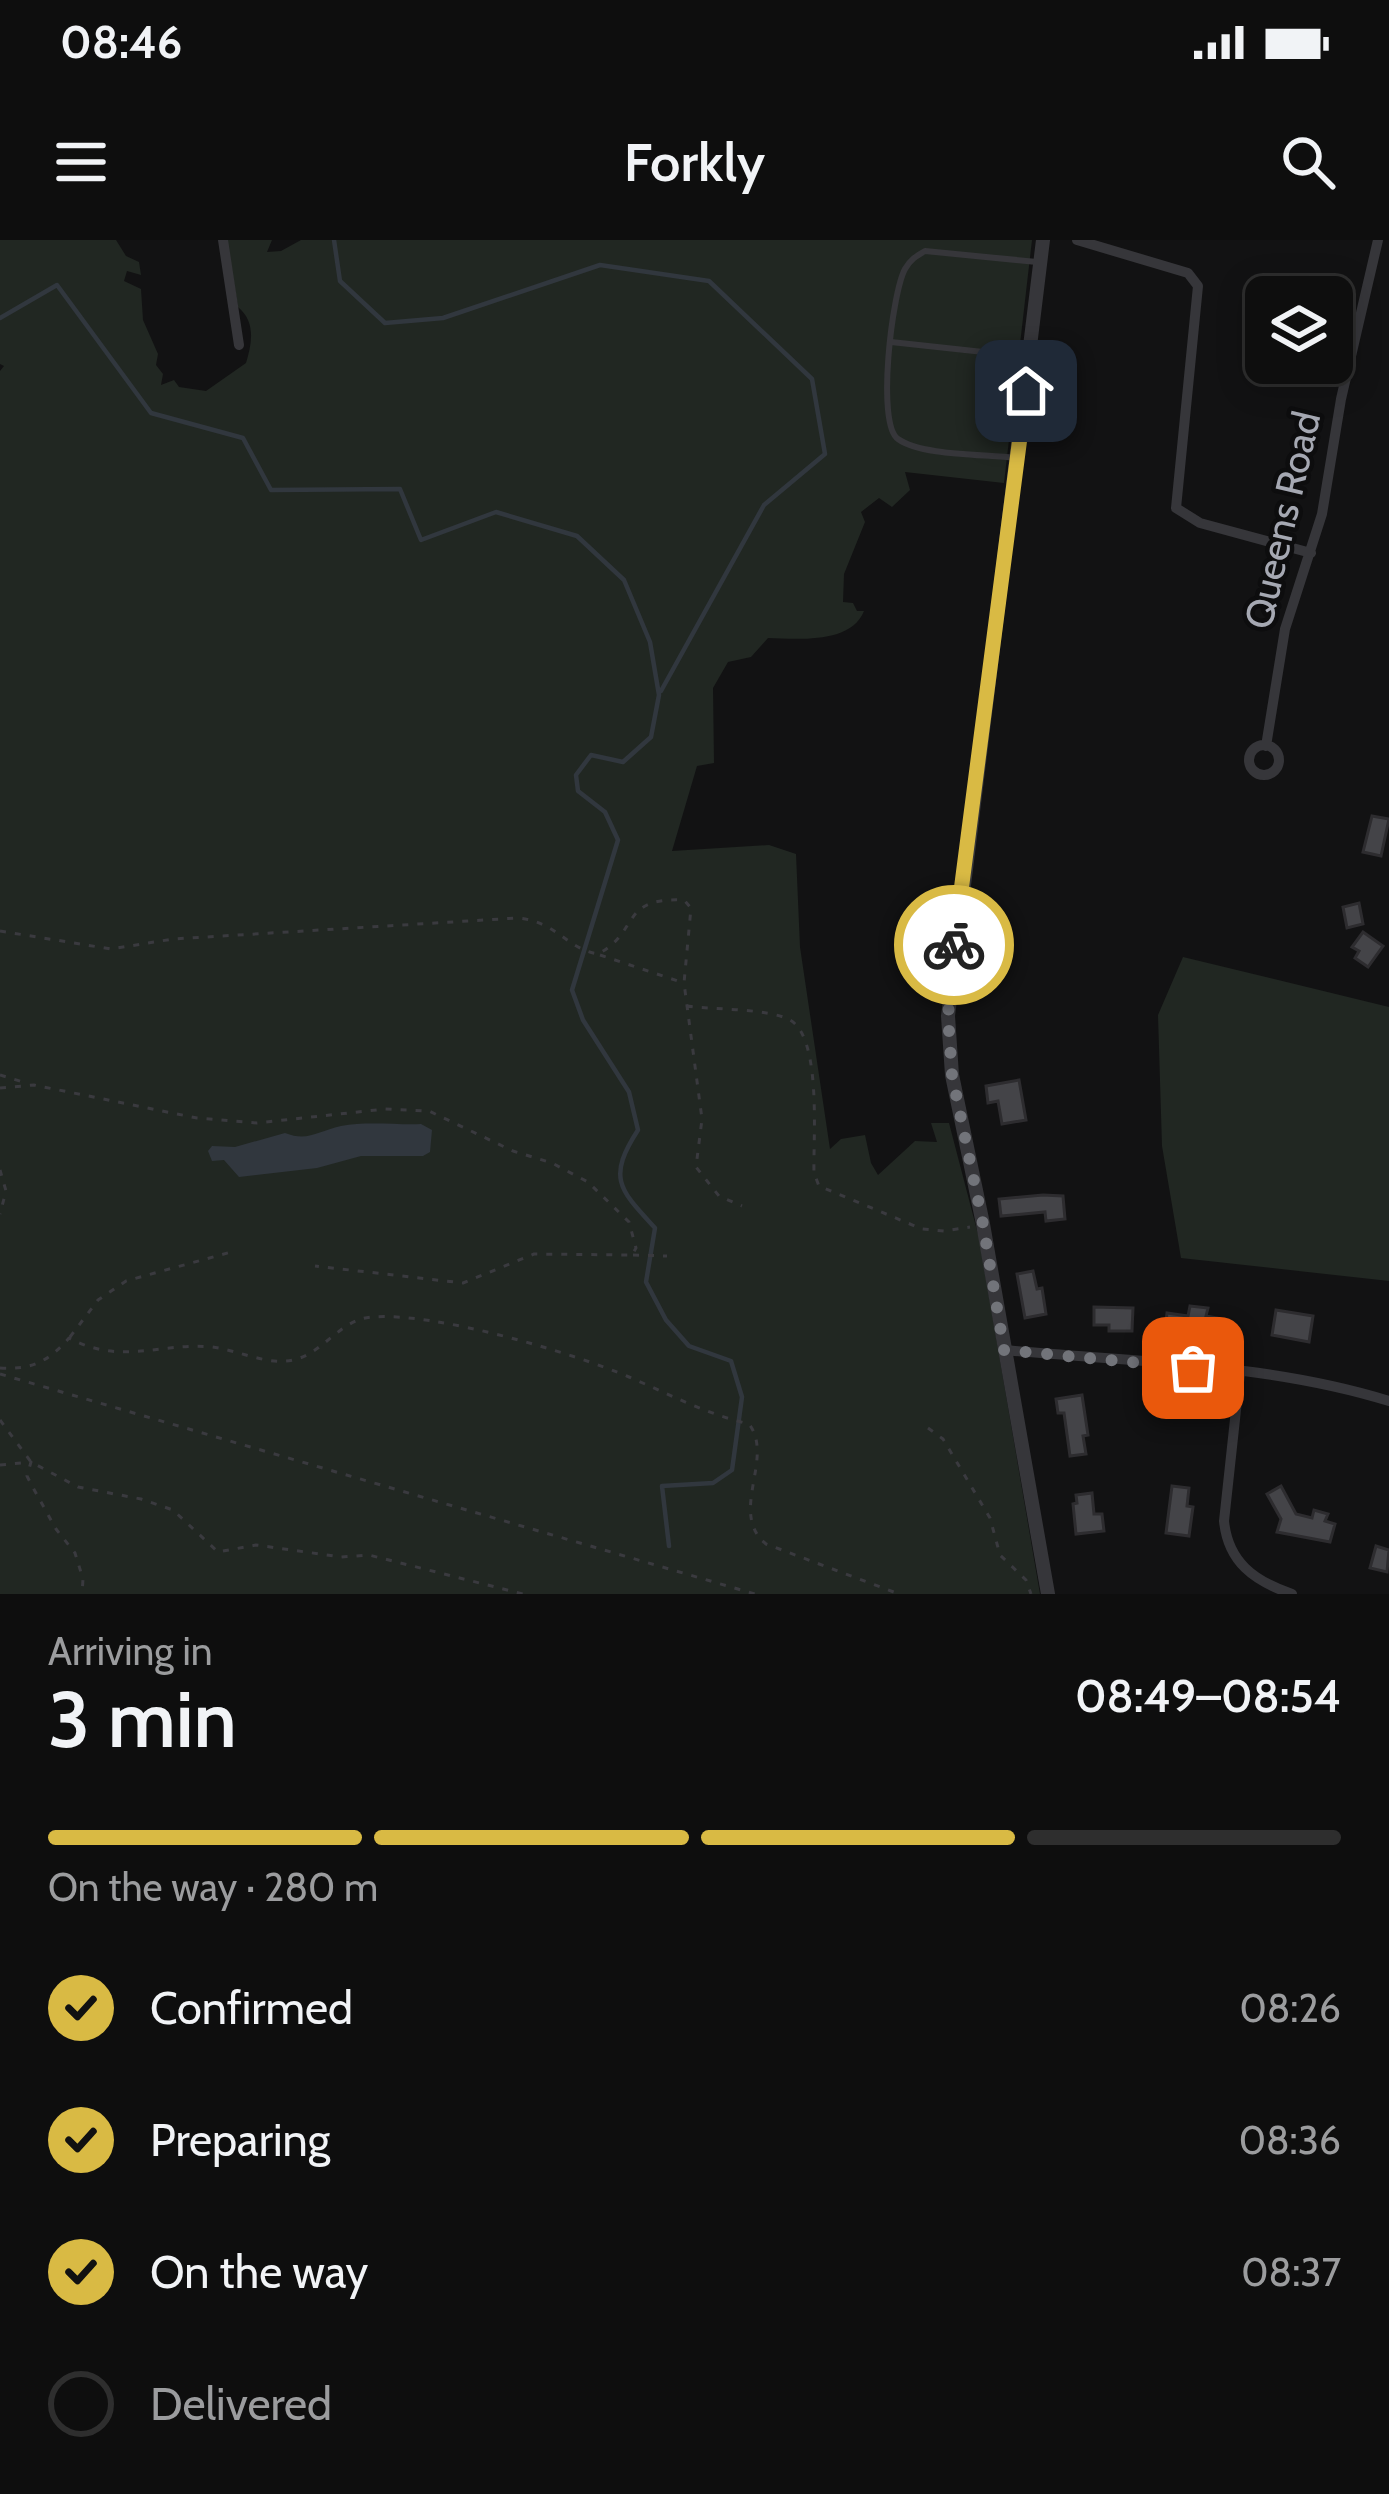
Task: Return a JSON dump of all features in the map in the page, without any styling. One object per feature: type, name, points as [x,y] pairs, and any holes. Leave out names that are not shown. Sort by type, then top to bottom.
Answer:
[{"type":"street","points":[[223,240],[239,345]]},
{"type":"street","points":[[1043,240],[948,1016],[952,1075],[1048,1594]]},
{"type":"street","points":[[1077,240],[1188,273],[1198,286],[1175,508],[1200,523],[1311,553]]},
{"type":"street","name":"Queens Road","points":[[1266,746],[1285,629],[1311,553],[1378,240]]},
{"type":"street","points":[[1004,1350],[1240,1372],[1389,1401]]},
{"type":"street","points":[[1240,1372],[1226,1539],[1240,1565],[1292,1594]]},
{"type":"lane","points":[[1018,458],[899,441],[890,431],[886,411],[891,342],[903,273],[925,251],[1041,262]]},
{"type":"lane","points":[[891,342],[1030,357]]},
{"type":"path","points":[[598,954],[621,938],[634,911],[644,904],[684,900],[691,908],[684,983],[702,1119],[696,1167],[719,1196],[742,1206]]},
{"type":"path","points":[[0,931],[111,949],[172,939],[517,918],[550,925],[588,953],[684,983]]},
{"type":"path","points":[[687,1006],[774,1014],[799,1027],[808,1040],[811,1064],[818,1186],[922,1229],[944,1231],[983,1224]]},
{"type":"path","points":[[0,1075],[197,1118],[256,1124],[386,1108],[429,1111],[588,1182],[628,1222],[636,1241],[632,1255]]},
{"type":"path","points":[[0,1088],[29,1084]]},
{"type":"path","points":[[0,1170],[6,1191],[0,1214]]},
{"type":"path","points":[[0,1371],[42,1364],[98,1300],[126,1281],[232,1252]]},
{"type":"path","points":[[315,1266],[463,1283],[534,1254],[664,1256]]},
{"type":"path","points":[[69,1338],[95,1350],[120,1353],[206,1347],[283,1361],[307,1355],[358,1319],[374,1316],[439,1324],[581,1358],[748,1424],[756,1441],[751,1517],[757,1537],[781,1551],[899,1594]]},
{"type":"path","points":[[0,1371],[754,1594]]},
{"type":"path","points":[[0,1420],[31,1462],[78,1487],[173,1510],[218,1552],[256,1546],[341,1558],[368,1555],[523,1594]]},
{"type":"path","points":[[928,1428],[943,1439],[990,1518],[1000,1556],[1026,1580],[1031,1594]]},
{"type":"path","points":[[0,1465],[31,1462]]},
{"type":"path","points":[[31,1462],[31,1484],[80,1565],[82,1594]]},
{"type":"shaded area","points":[[0,240],[116,240],[126,256],[139,262],[141,275],[127,271],[124,281],[141,289],[143,320],[158,354],[161,385],[174,380],[179,387],[206,391],[246,363],[250,348],[250,326],[238,307],[227,240],[272,240],[267,252],[281,251],[301,240],[1032,240],[1004,483],[905,472],[910,490],[892,507],[879,498],[861,512],[865,522],[844,574],[843,602],[864,611],[857,622],[836,634],[768,638],[751,657],[728,662],[713,688],[714,763],[697,766],[672,851],[769,845],[796,854],[800,947],[830,1149],[841,1139],[865,1135],[878,1175],[915,1141],[937,1142],[931,1123],[949,1123],[979,1238],[1040,1594],[0,1594],[0,371],[4,366],[0,364]]},
{"type":"shaded area","points":[[1183,957],[1389,1007],[1389,1281],[1181,1258],[1162,1146],[1158,1015]]},
{"type":"shaded area","points":[[421,1124],[432,1130],[430,1152],[423,1156],[361,1156],[317,1168],[239,1177],[224,1160],[212,1161],[208,1151],[212,1146],[235,1147],[285,1133],[307,1136],[351,1125]]},
{"type":"building","points":[[1372,816],[1389,819],[1381,856],[1363,852]]},
{"type":"building","points":[[1359,903],[1363,924],[1347,928],[1343,907]]},
{"type":"building","points":[[1363,932],[1383,946],[1368,967],[1355,958],[1359,951],[1352,947]]},
{"type":"building","points":[[1019,1080],[1026,1120],[1002,1124],[998,1101],[988,1103],[986,1086]]},
{"type":"building","points":[[1063,1196],[1065,1219],[1046,1221],[1045,1212],[1001,1216],[999,1199]]},
{"type":"building","points":[[1033,1271],[1037,1289],[1042,1288],[1046,1314],[1025,1318],[1017,1274]]},
{"type":"building","points":[[1190,1306],[1208,1308],[1206,1316],[1217,1318],[1215,1335],[1165,1328],[1167,1313],[1188,1316]]},
{"type":"building","points":[[1094,1307],[1133,1308],[1132,1331],[1094,1325]]},
{"type":"building","points":[[1276,1310],[1313,1316],[1309,1342],[1272,1335]]},
{"type":"building","points":[[1082,1395],[1086,1454],[1070,1456],[1064,1413],[1058,1413],[1056,1399]]},
{"type":"building","points":[[1172,1486],[1189,1488],[1187,1506],[1193,1507],[1189,1536],[1166,1533]]},
{"type":"building","points":[[1281,1486],[1296,1514],[1312,1518],[1314,1510],[1328,1514],[1325,1521],[1335,1524],[1330,1542],[1277,1532],[1281,1519],[1267,1494]]},
{"type":"building","points":[[1092,1493],[1094,1514],[1102,1514],[1104,1531],[1076,1534],[1076,1495]]},
{"type":"building","points":[[1376,1546],[1389,1550],[1387,1572],[1370,1568]]},
{"type":"waterway","points":[[334,240],[340,281],[385,323],[443,318],[600,265],[709,281],[812,379],[825,454],[764,505],[661,691]]},
{"type":"waterway","points":[[0,318],[57,285],[151,413],[243,438],[271,490],[400,489],[421,540],[496,512],[577,536],[624,580],[650,642],[659,695],[651,737],[623,762],[591,755],[576,775],[578,791],[605,812],[618,840],[572,990],[583,1020],[629,1092],[638,1130],[620,1172],[626,1193],[655,1228],[646,1282],[666,1320],[689,1346],[731,1361],[742,1397],[732,1470],[713,1483],[662,1486],[669,1546]]},
{"type":"way so far","points":[[954,945],[948,1016],[952,1075],[1004,1350],[1193,1368]]},
{"type":"route","points":[[954,945],[1026,391]]}]
